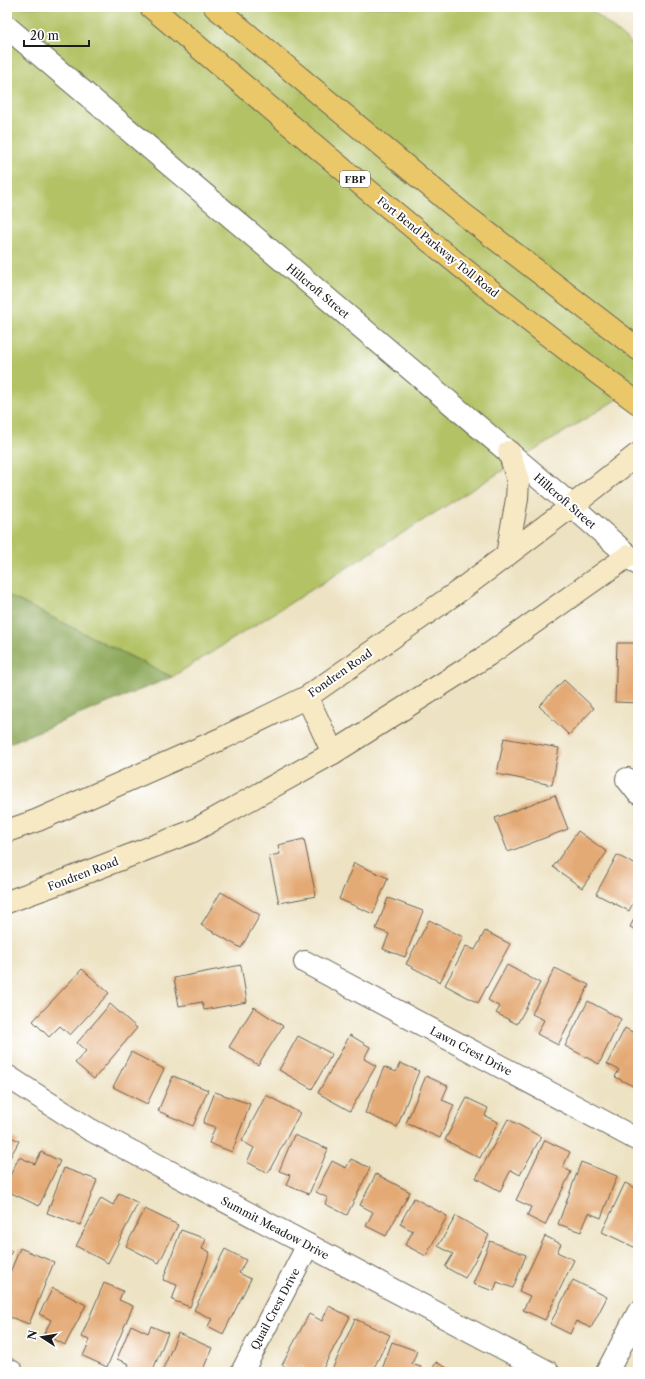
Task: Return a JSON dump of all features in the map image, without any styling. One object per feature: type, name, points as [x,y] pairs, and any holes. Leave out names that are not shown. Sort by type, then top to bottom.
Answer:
[{"type":"highway","name":"Fort Bend Parkway Toll Road","points":[[151,7],[435,246],[561,348],[638,403]]},
{"type":"highway","points":[[215,7],[462,213],[638,349]]},
{"type":"main road","points":[[506,555],[517,499],[518,480],[508,452]]},
{"type":"main road","name":"Fondren Road","points":[[7,831],[38,820],[223,738],[306,697],[506,555],[638,454]]},
{"type":"main road","name":"Fondren Road","points":[[7,902],[59,884],[193,831],[333,753],[488,655],[633,560]]},
{"type":"main road","points":[[306,697],[333,753]]},
{"type":"street","name":"Hillcroft Street","points":[[7,27],[572,506],[633,560]]},
{"type":"street","name":"Lawn Crest Drive","points":[[304,962],[638,1140]]},
{"type":"street","name":"Summit Meadow Drive","points":[[7,1076],[89,1129],[548,1372]]},
{"type":"street","name":"Quail Crest Drive","points":[[242,1372],[308,1245]]},
{"type":"street","points":[[607,1372],[638,1313]]},
{"type":"street","points":[[7,1369],[12,1372]]},
{"type":"green space","points":[[7,7],[588,7],[638,49],[638,386],[172,677],[7,595]]},
{"type":"green space","points":[[7,595],[172,677],[7,744]]},
{"type":"building","points":[[617,643],[635,643],[635,650],[638,650],[638,703],[615,702]]},
{"type":"building","points":[[564,680],[594,708],[569,735],[539,706]]},
{"type":"building","points":[[504,738],[559,748],[552,785],[497,774]]},
{"type":"building","points":[[555,795],[568,829],[508,852],[495,818]]},
{"type":"building","points":[[578,831],[607,852],[582,888],[553,867]]},
{"type":"building","points":[[304,839],[316,896],[279,903],[269,856],[280,854],[278,845]]},
{"type":"building","points":[[617,855],[638,866],[638,893],[629,911],[596,894]]},
{"type":"building","points":[[354,863],[388,878],[373,914],[339,899]]},
{"type":"building","points":[[221,892],[260,915],[241,948],[201,925]]},
{"type":"building","points":[[388,898],[423,911],[405,957],[383,949],[389,934],[376,929]]},
{"type":"building","points":[[638,911],[638,931],[630,927]]},
{"type":"building","points":[[429,920],[463,937],[440,982],[406,964]]},
{"type":"building","points":[[485,931],[510,944],[478,1003],[445,985],[466,946],[475,950]]},
{"type":"building","points":[[241,965],[247,1002],[204,1010],[202,1002],[179,1006],[174,978]]},
{"type":"building","points":[[507,965],[540,983],[517,1024],[496,1013],[500,1007],[488,1000]]},
{"type":"building","points":[[555,968],[589,985],[558,1045],[537,1034],[544,1020],[532,1014]]},
{"type":"building","points":[[82,969],[109,993],[70,1035],[60,1026],[49,1037],[33,1021]]},
{"type":"building","points":[[588,1001],[621,1019],[599,1064],[565,1046]]},
{"type":"building","points":[[110,1004],[137,1028],[94,1079],[75,1063],[86,1051],[77,1043]]},
{"type":"building","points":[[254,1007],[283,1026],[258,1065],[229,1047]]},
{"type":"building","points":[[625,1028],[638,1035],[637,1088],[615,1077],[619,1070],[607,1064]]},
{"type":"building","points":[[350,1035],[370,1047],[364,1059],[376,1066],[350,1111],[318,1093]]},
{"type":"building","points":[[298,1036],[332,1054],[312,1089],[279,1070]]},
{"type":"building","points":[[131,1052],[164,1069],[147,1104],[113,1087]]},
{"type":"building","points":[[400,1063],[419,1071],[397,1127],[365,1113],[384,1067],[396,1072]]},
{"type":"building","points":[[173,1076],[208,1090],[193,1126],[158,1111]]},
{"type":"building","points":[[426,1076],[448,1086],[442,1100],[454,1105],[440,1138],[406,1123]]},
{"type":"building","points":[[215,1092],[250,1104],[232,1152],[209,1143],[215,1127],[203,1123]]},
{"type":"building","points":[[266,1095],[300,1113],[268,1173],[247,1162],[254,1148],[242,1141]]},
{"type":"building","points":[[467,1098],[488,1108],[485,1116],[498,1122],[480,1158],[445,1140]]},
{"type":"building","points":[[508,1119],[541,1137],[520,1175],[511,1170],[500,1191],[476,1178]]},
{"type":"building","points":[[7,1135],[19,1141],[7,1163]]},
{"type":"building","points":[[294,1135],[328,1149],[309,1194],[286,1185],[290,1175],[279,1171]]},
{"type":"building","points":[[545,1140],[570,1152],[563,1167],[571,1172],[545,1225],[527,1216],[531,1207],[516,1200]]},
{"type":"building","points":[[41,1152],[60,1161],[39,1206],[7,1191],[7,1182],[19,1157],[35,1164]]},
{"type":"building","points":[[351,1159],[370,1168],[347,1215],[325,1204],[328,1198],[316,1192],[332,1161],[346,1168]]},
{"type":"building","points":[[581,1162],[617,1176],[601,1218],[589,1213],[581,1232],[558,1224]]},
{"type":"building","points":[[64,1168],[97,1180],[80,1225],[47,1213]]},
{"type":"building","points":[[376,1174],[410,1192],[386,1236],[366,1226],[373,1212],[360,1205]]},
{"type":"building","points":[[625,1183],[638,1189],[638,1242],[636,1248],[602,1232]]},
{"type":"building","points":[[119,1193],[138,1203],[108,1263],[76,1246],[101,1198],[113,1205]]},
{"type":"building","points":[[414,1198],[447,1216],[426,1256],[405,1245],[413,1231],[400,1224]]},
{"type":"building","points":[[145,1209],[178,1225],[159,1263],[126,1246]]},
{"type":"building","points":[[456,1216],[489,1235],[465,1278],[445,1267],[453,1254],[438,1246]]},
{"type":"building","points":[[181,1230],[206,1239],[202,1249],[210,1252],[190,1307],[172,1300],[177,1285],[163,1280]]},
{"type":"building","points":[[545,1236],[561,1244],[557,1252],[574,1260],[545,1320],[523,1310],[530,1296],[519,1291]]},
{"type":"building","points":[[490,1241],[526,1255],[513,1288],[497,1282],[494,1291],[473,1284]]},
{"type":"building","points":[[7,1248],[12,1251],[7,1260]]},
{"type":"building","points":[[20,1248],[54,1262],[29,1324],[7,1316],[7,1307],[10,1299],[7,1298],[7,1280]]},
{"type":"building","points":[[225,1249],[246,1260],[239,1273],[251,1279],[223,1334],[208,1326],[212,1319],[194,1310]]},
{"type":"building","points":[[573,1280],[607,1297],[591,1328],[576,1321],[570,1334],[550,1324]]},
{"type":"building","points":[[104,1283],[123,1291],[119,1300],[133,1306],[107,1367],[83,1356],[90,1340],[81,1337]]},
{"type":"building","points":[[53,1288],[86,1305],[65,1345],[44,1334],[51,1320],[39,1314]]},
{"type":"building","points":[[329,1306],[350,1317],[321,1372],[310,1372],[300,1366],[295,1372],[282,1365],[309,1314],[322,1321]]},
{"type":"building","points":[[355,1319],[390,1335],[372,1372],[331,1372]]},
{"type":"building","points":[[131,1325],[148,1333],[151,1326],[168,1333],[152,1372],[126,1372],[129,1364],[117,1359]]},
{"type":"building","points":[[178,1333],[212,1348],[202,1372],[162,1372]]},
{"type":"building","points":[[392,1342],[417,1351],[412,1364],[421,1367],[419,1372],[381,1372]]},
{"type":"building","points":[[436,1362],[454,1372],[431,1372]]}]
